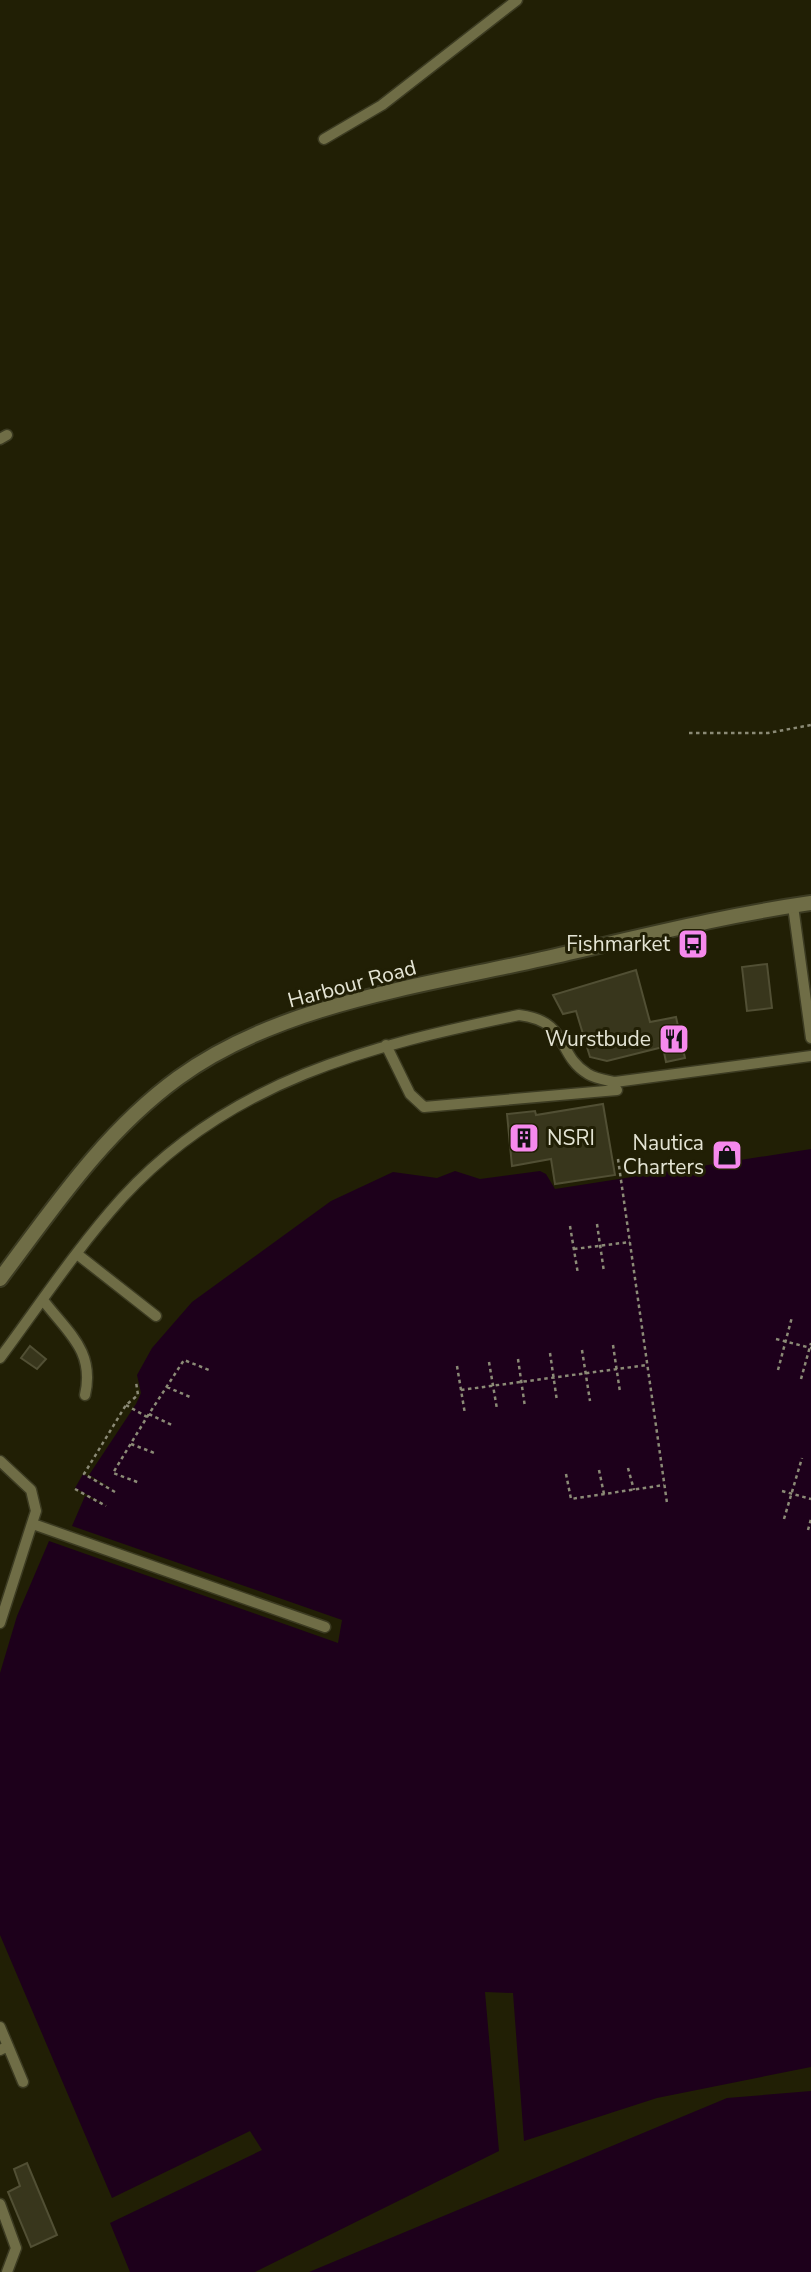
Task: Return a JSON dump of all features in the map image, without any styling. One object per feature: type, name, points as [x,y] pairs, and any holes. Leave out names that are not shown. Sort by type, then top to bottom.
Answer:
[{"type":"street","name":"Harbour Road","points":[[0,1279],[83,1169],[136,1112],[204,1061],[260,1032],[328,1008],[677,927],[811,903]]},
{"type":"lane","points":[[324,139],[383,105],[517,0]]},
{"type":"lane","points":[[793,906],[811,1038]]},
{"type":"lane","points":[[0,1358],[77,1254],[123,1198],[175,1147],[210,1123],[302,1073],[386,1045],[519,1015],[530,1016],[550,1026],[579,1067],[588,1074],[615,1082],[811,1056]]},
{"type":"lane","points":[[386,1045],[410,1094],[424,1107],[617,1090]]},
{"type":"lane","points":[[77,1254],[156,1316]]},
{"type":"lane","points":[[43,1300],[87,1361],[89,1376],[85,1395]]},
{"type":"lane","points":[[0,1461],[31,1490],[35,1500],[33,1524],[0,1623]]},
{"type":"lane","points":[[33,1524],[325,1627]]},
{"type":"lane","points":[[0,2027],[4,2048],[23,2082]]},
{"type":"lane","points":[[0,2204],[16,2248],[7,2272]]},
{"type":"path","points":[[689,733],[768,733],[811,725]]},
{"type":"path","points":[[618,1159],[667,1503]]},
{"type":"path","points":[[597,1224],[604,1272]]},
{"type":"path","points":[[570,1226],[578,1274]]},
{"type":"path","points":[[574,1249],[630,1242]]},
{"type":"path","points":[[778,1370],[792,1317]]},
{"type":"path","points":[[776,1339],[811,1346],[801,1379]]},
{"type":"path","points":[[613,1345],[620,1392]]},
{"type":"path","points":[[582,1350],[590,1401]]},
{"type":"path","points":[[550,1353],[557,1401]]},
{"type":"path","points":[[518,1359],[525,1407]]},
{"type":"path","points":[[140,1483],[113,1473],[184,1360],[209,1370]]},
{"type":"path","points":[[489,1362],[497,1409]]},
{"type":"path","points":[[461,1390],[647,1365]]},
{"type":"path","points":[[457,1366],[465,1414]]},
{"type":"path","points":[[115,1492],[84,1474],[126,1405],[138,1395],[136,1382]]},
{"type":"path","points":[[167,1387],[190,1397]]},
{"type":"path","points":[[126,1405],[174,1426]]},
{"type":"path","points":[[131,1444],[156,1454]]},
{"type":"path","points":[[784,1519],[802,1458]]},
{"type":"path","points":[[628,1468],[634,1490]]},
{"type":"path","points":[[599,1470],[604,1494]]},
{"type":"path","points":[[566,1474],[571,1499],[664,1485]]},
{"type":"path","points":[[75,1489],[106,1506]]},
{"type":"path","points":[[782,1491],[811,1499]]},
{"type":"path","points":[[808,1530],[811,1519]]},
{"type":"shaded area","points":[[811,1149],[811,2067],[657,2098],[524,2141],[513,1993],[485,1992],[499,2151],[255,2272],[130,2272],[110,2223],[262,2150],[250,2131],[112,2198],[0,1935],[0,1673],[17,1616],[49,1541],[338,1643],[342,1620],[72,1526],[85,1496],[107,1506],[75,1488],[83,1474],[116,1491],[89,1475],[136,1404],[141,1393],[137,1375],[152,1348],[192,1302],[331,1201],[393,1172],[437,1178],[455,1171],[480,1179],[540,1171],[546,1174],[555,1189]]},
{"type":"shaded area","points":[[811,2091],[811,2272],[309,2272],[727,2098]]},
{"type":"building","points":[[767,964],[772,1008],[747,1011],[742,967]]},
{"type":"building","points":[[636,970],[650,1022],[676,1017],[685,1058],[666,1062],[663,1047],[607,1061],[590,1057],[576,1011],[563,1014],[553,995]]},
{"type":"building","points":[[603,1104],[615,1175],[555,1184],[551,1159],[512,1166],[507,1114],[535,1111],[536,1115]]},
{"type":"building","points":[[30,1346],[46,1359],[37,1369],[21,1358]]},
{"type":"building","points":[[27,2163],[57,2235],[31,2247],[8,2192],[20,2186],[14,2169]]},
{"type":"place","name":"Fishmarket","points":[[693,944]]},
{"type":"place","name":"Wurstbude","points":[[674,1039]]},
{"type":"place","name":"NSRI","points":[[524,1138]]},
{"type":"place","name":"Nautica Charters","points":[[727,1155]]}]
